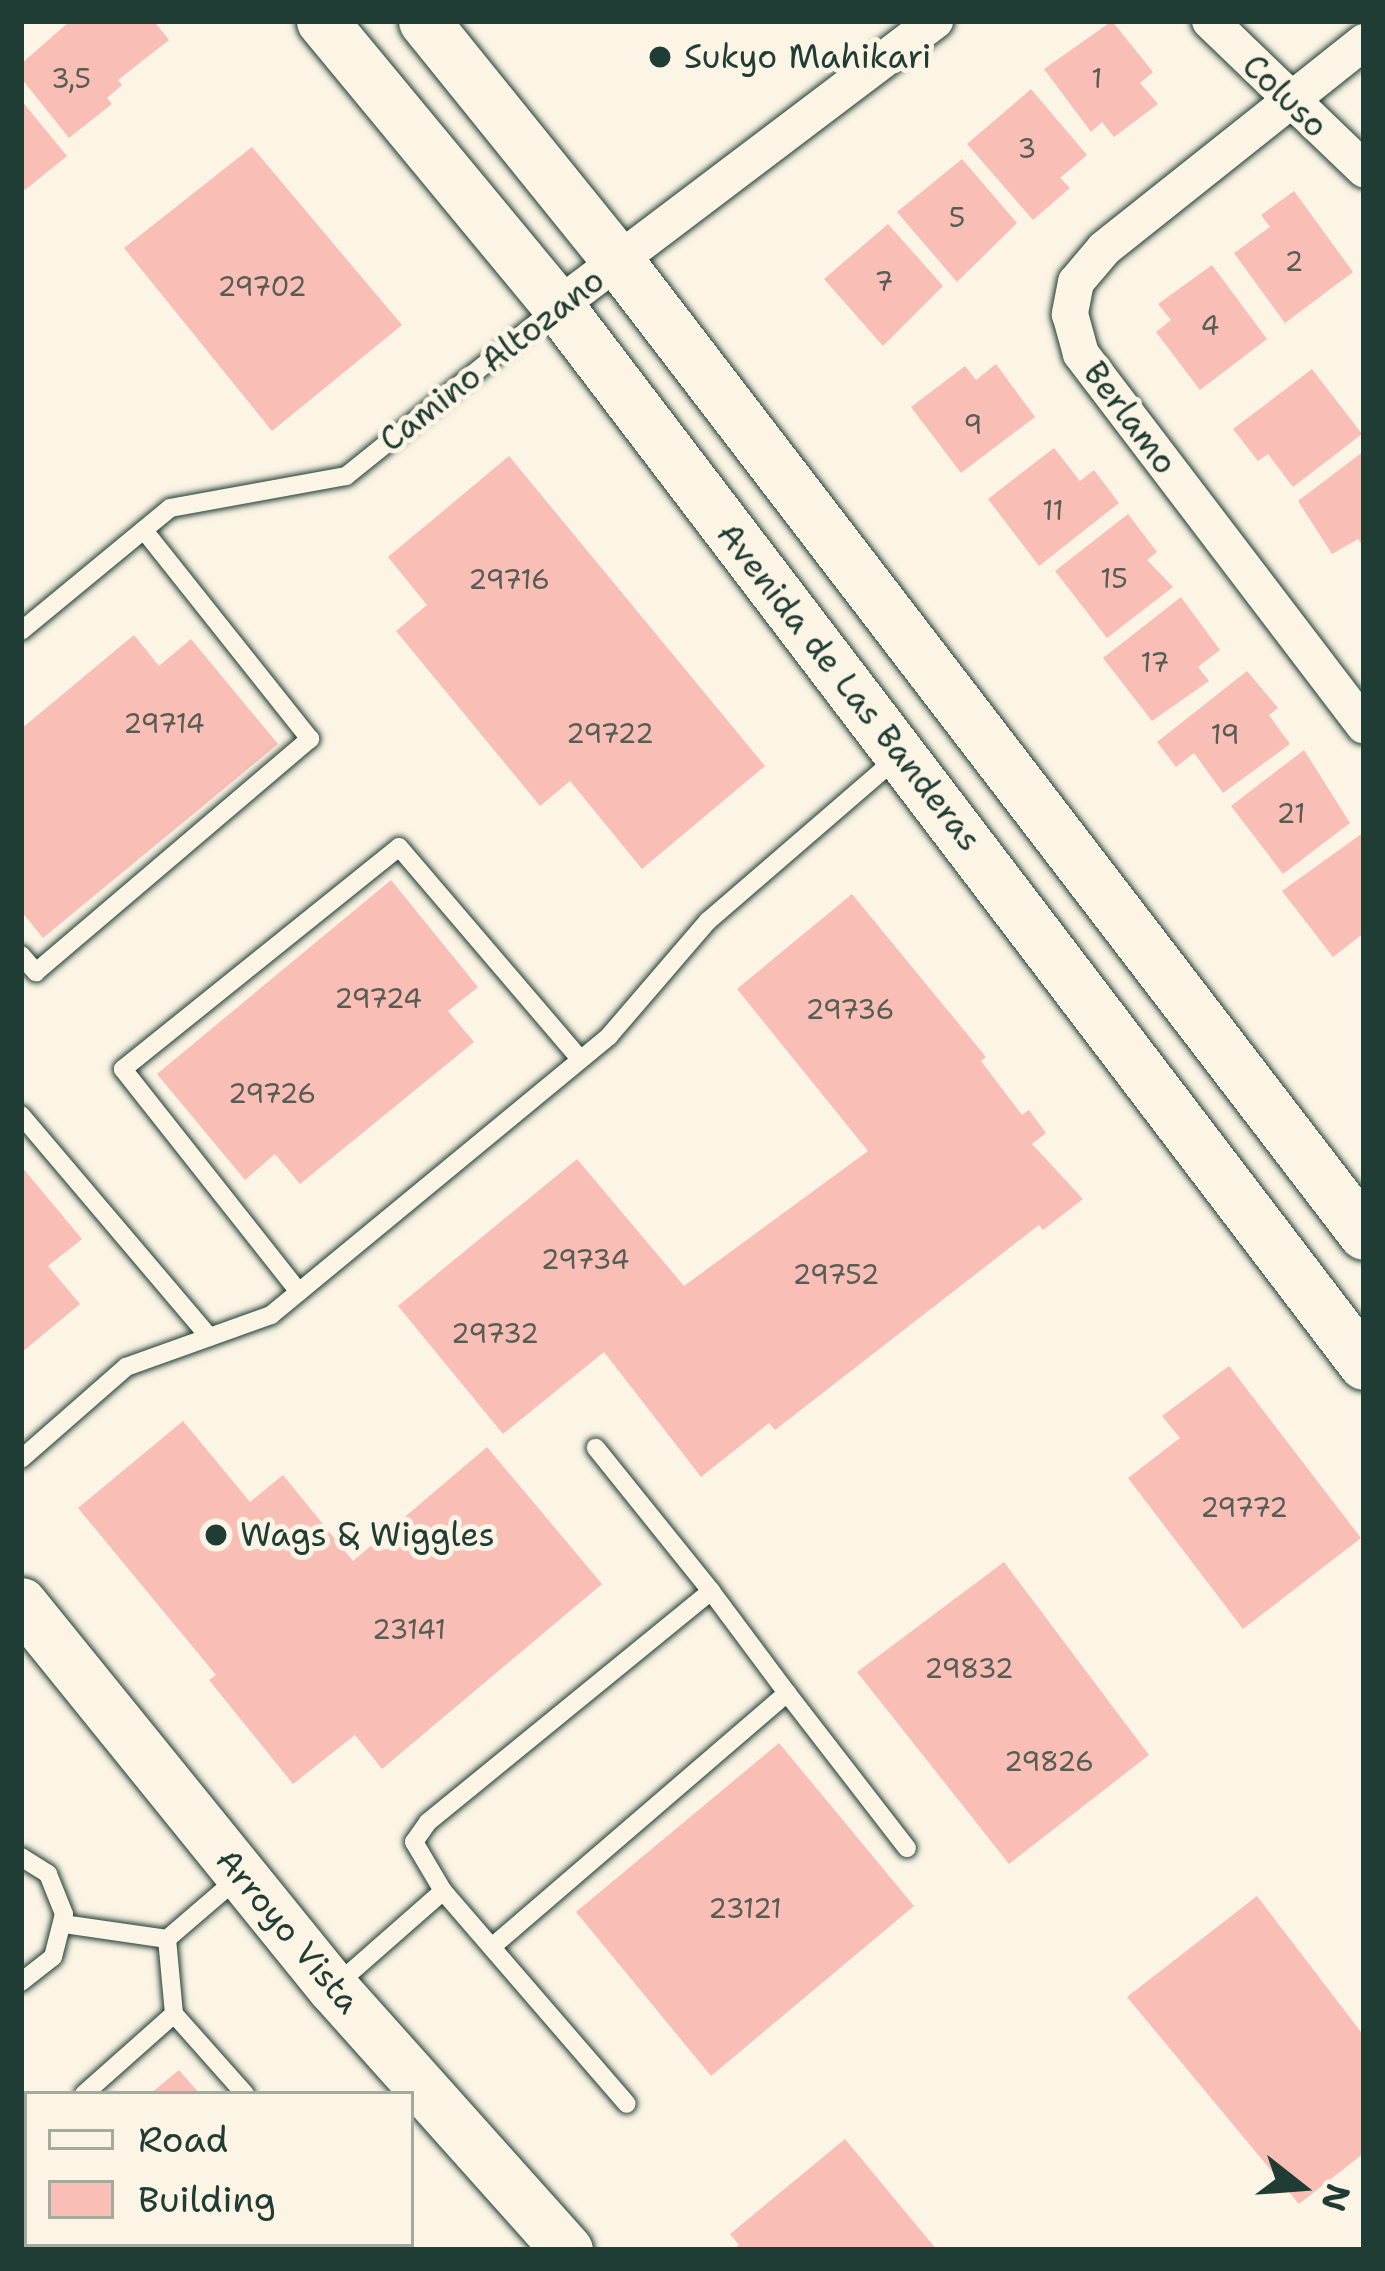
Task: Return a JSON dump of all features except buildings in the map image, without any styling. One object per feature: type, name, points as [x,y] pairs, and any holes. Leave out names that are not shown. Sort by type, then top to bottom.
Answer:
[{"type":"main road","name":"Avenida de Las Banderas","points":[[322,21],[558,306],[1364,1364]]},
{"type":"main road","points":[[424,21],[618,261],[1364,1234]]},
{"type":"main road","name":"Arroyo Vista","points":[[21,1604],[333,1988],[567,2250]]},
{"type":"street","name":"Camino Altozano","points":[[558,306],[935,21]]},
{"type":"street","name":"Coluso","points":[[1210,21],[1286,101],[1364,169]]},
{"type":"street","name":"Berlamo","points":[[1364,41],[1104,249],[1076,282],[1070,314],[1081,354],[1364,726]]},
{"type":"lane","name":"Camino Altozano","points":[[21,631],[170,508],[346,476],[558,306]]},
{"type":"lane","points":[[21,955],[36,972],[310,739],[143,530]]},
{"type":"lane","points":[[21,1459],[126,1367],[272,1315],[580,1060],[708,921],[901,754]]},
{"type":"lane","points":[[299,1292],[123,1069],[399,847],[580,1060]]},
{"type":"lane","points":[[21,1115],[209,1337]]},
{"type":"lane","points":[[596,1448],[907,1848]]},
{"type":"lane","points":[[627,2104],[443,1891],[414,1842],[428,1822],[711,1591]]},
{"type":"lane","points":[[493,1946],[788,1693]]},
{"type":"lane","points":[[21,1857],[48,1874],[63,1924],[53,1957],[21,1982]]},
{"type":"lane","points":[[167,1940],[241,1875]]},
{"type":"lane","points":[[333,1988],[443,1891]]},
{"type":"lane","points":[[63,1924],[167,1940]]},
{"type":"lane","points":[[167,1940],[174,2014],[241,2091]]},
{"type":"lane","points":[[87,2091],[174,2014]]},
{"type":"place","name":"Sukyo Mahikari","points":[[660,57]]},
{"type":"place","name":"Wags & Wiggles","points":[[216,1535]]}]
